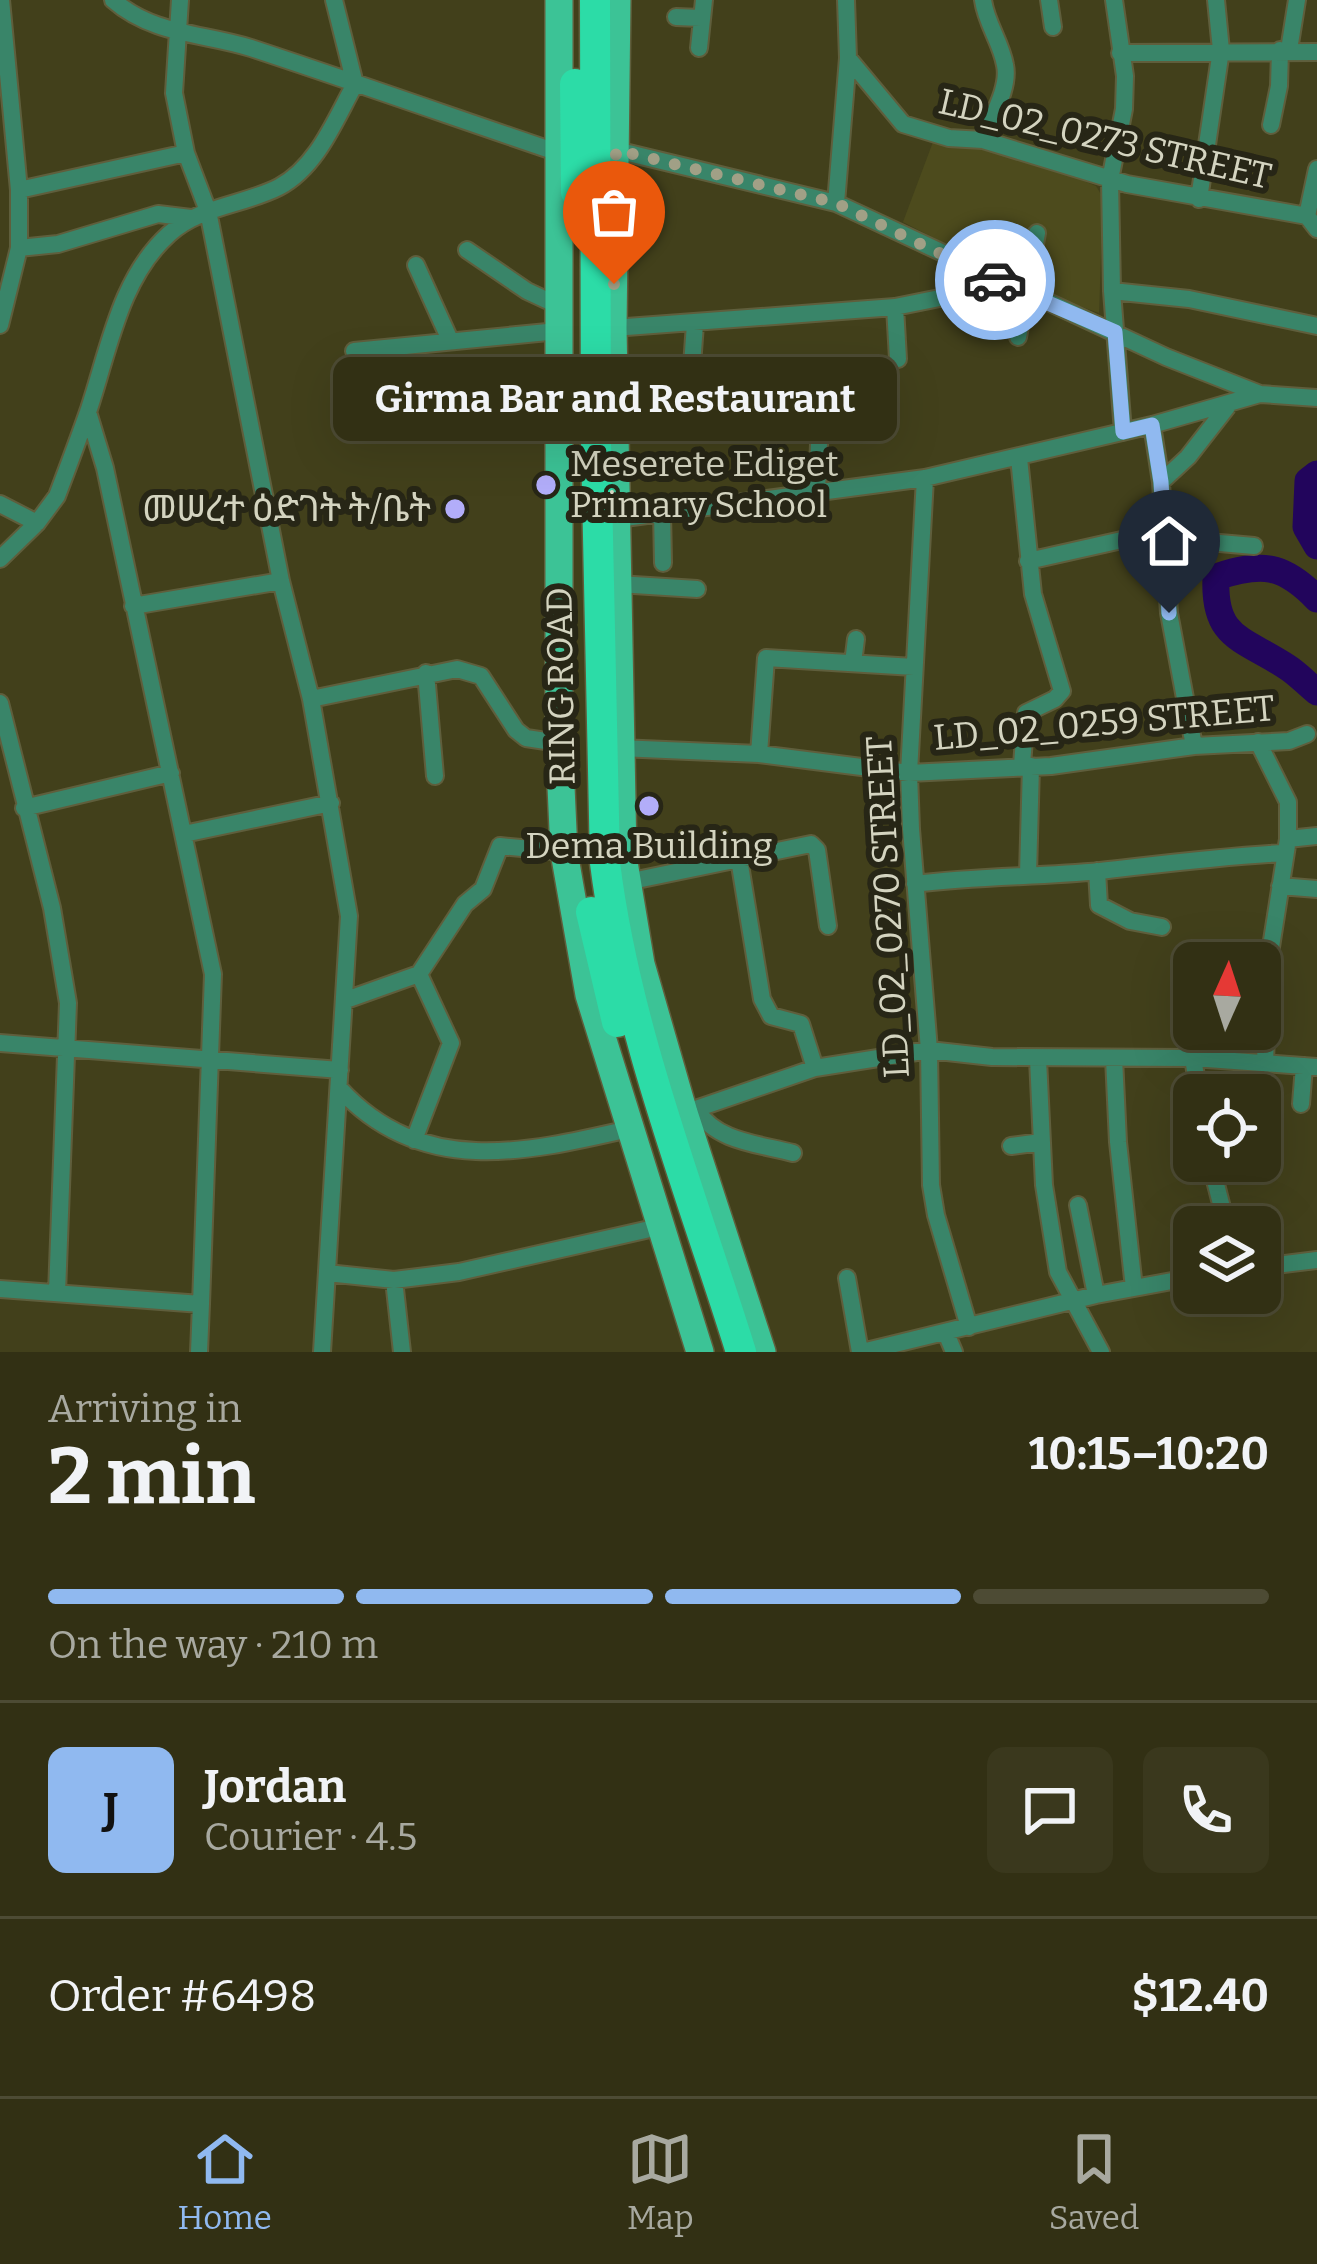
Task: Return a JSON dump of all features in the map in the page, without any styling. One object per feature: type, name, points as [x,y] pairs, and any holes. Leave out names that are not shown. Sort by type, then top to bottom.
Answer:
[{"type":"highway","name":"RING ROAD","points":[[575,0],[585,862],[600,960],[625,1052],[719,1352]]},
{"type":"highway","name":"RING ROAD","points":[[596,0],[596,420],[604,863],[637,1018],[741,1352]]},
{"type":"main road","points":[[559,0],[559,743],[564,852],[589,995],[700,1352]]},
{"type":"main road","points":[[616,0],[613,328],[620,813],[627,882],[640,964],[762,1352]]},
{"type":"street","points":[[0,325],[19,248],[19,190],[2,0]]},
{"type":"street","points":[[113,0],[147,22],[179,34],[244,46],[559,153]]},
{"type":"street","points":[[180,0],[174,93],[311,699],[349,916],[322,1352]]},
{"type":"street","points":[[0,559],[58,496],[129,288],[166,236],[199,215],[278,188],[300,172],[321,146],[355,84],[334,0]]},
{"type":"street","points":[[836,203],[848,58],[846,0]]},
{"type":"street","points":[[983,0],[1006,77],[983,140]]},
{"type":"street","points":[[1049,0],[1054,27]]},
{"type":"street","points":[[1114,0],[1125,93],[1110,181],[1112,290],[1123,432]]},
{"type":"street","points":[[1199,199],[1222,50],[1216,0]]},
{"type":"street","points":[[1271,124],[1297,0]]},
{"type":"street","points":[[676,16],[702,9],[699,48]]},
{"type":"street","points":[[1120,53],[1317,52]]},
{"type":"street","name":"LD_02_0273 STREET","points":[[848,58],[903,124],[949,138],[983,140],[1110,181],[1312,223]]},
{"type":"street","points":[[616,150],[836,203],[1005,284],[1260,394],[1317,398]]},
{"type":"street","points":[[19,190],[186,153]]},
{"type":"street","points":[[1312,223],[1317,169]]},
{"type":"street","points":[[19,248],[58,244],[158,214],[199,215]]},
{"type":"street","points":[[1018,337],[1037,233]]},
{"type":"street","points":[[467,250],[558,318]]},
{"type":"street","points":[[947,298],[954,260]]},
{"type":"street","points":[[416,265],[450,340]]},
{"type":"street","points":[[613,328],[895,307],[1005,284]]},
{"type":"street","points":[[1112,290],[1189,298],[1317,326]]},
{"type":"street","points":[[895,307],[898,359]]},
{"type":"street","points":[[354,351],[450,340],[558,318]]},
{"type":"street","points":[[688,420],[695,324]]},
{"type":"street","points":[[617,519],[925,478],[1228,406],[1260,394]]},
{"type":"street","points":[[818,491],[821,396]]},
{"type":"street","points":[[1161,482],[1188,457],[1228,406]]},
{"type":"street","points":[[88,412],[103,456],[213,974],[199,1352]]},
{"type":"street","points":[[1152,425],[1161,482],[1169,613],[1194,746]]},
{"type":"street","points":[[1019,458],[1033,594],[1062,691],[1055,700],[1026,713],[1028,874]]},
{"type":"street","name":"LD_02_0270 STREET","points":[[925,478],[909,773],[929,1050],[931,1185],[969,1327]]},
{"type":"street","points":[[0,504],[37,523]]},
{"type":"street","points":[[662,512],[663,562]]},
{"type":"street","points":[[1028,561],[1162,535],[1254,546]]},
{"type":"street","points":[[133,606],[281,581]]},
{"type":"street","points":[[618,584],[698,589]]},
{"type":"street","points":[[853,663],[856,639]]},
{"type":"street","points":[[759,754],[766,658],[914,667]]},
{"type":"street","points":[[311,699],[457,669],[481,676],[516,730],[534,740],[559,743]]},
{"type":"street","points":[[426,673],[434,776]]},
{"type":"street","points":[[0,703],[59,940],[68,1003],[57,1293]]},
{"type":"street","name":"LD_02_0259 STREET","points":[[619,748],[759,754],[909,773],[1139,756],[1194,746],[1289,741],[1307,734]]},
{"type":"street","points":[[1258,742],[1288,802],[1287,846],[1268,966],[1264,1064]]},
{"type":"street","points":[[25,808],[171,772]]},
{"type":"street","points":[[184,834],[331,803]]},
{"type":"street","points":[[915,884],[1097,871],[1287,846],[1317,836]]},
{"type":"street","points":[[346,1000],[419,974],[465,904],[483,889],[500,846],[564,852]]},
{"type":"street","points":[[627,882],[814,846],[828,926]]},
{"type":"street","points":[[739,859],[762,999],[771,1016],[801,1024],[815,1068]]},
{"type":"street","points":[[1097,871],[1099,904],[1130,921],[1162,927]]},
{"type":"street","points":[[1280,886],[1317,889]]},
{"type":"street","points":[[414,1140],[451,1043],[419,974]]},
{"type":"street","points":[[0,1043],[340,1080],[384,1129],[460,1150],[534,1151],[629,1129]]},
{"type":"street","points":[[690,1112],[815,1068],[929,1050],[1038,1059],[1193,1058],[1310,1066],[1301,1104]]},
{"type":"street","points":[[1114,1058],[1134,1288]]},
{"type":"street","points":[[1193,1058],[1195,1074]]},
{"type":"street","points":[[1038,1059],[1041,1142],[1058,1272],[1101,1352]]},
{"type":"street","points":[[690,1112],[718,1133],[793,1153]]},
{"type":"street","points":[[1011,1146],[1041,1142]]},
{"type":"street","points":[[1078,1205],[1096,1294]]},
{"type":"street","points":[[327,1273],[394,1280],[459,1272],[663,1226]]},
{"type":"street","points":[[1281,1264],[1317,1260]]},
{"type":"street","points":[[847,1278],[861,1352],[1096,1294],[1173,1281]]},
{"type":"street","points":[[394,1280],[402,1352]]},
{"type":"street","points":[[0,1289],[201,1304]]},
{"type":"street","points":[[946,1333],[954,1352]]},
{"type":"shaded area","points":[[949,138],[1038,162],[1096,186],[1103,198],[1099,313],[1035,290],[903,222],[933,142]]},
{"type":"waterway","points":[[1317,474],[1308,481],[1306,527],[1317,546]]},
{"type":"waterway","points":[[1317,599],[1293,579],[1271,569],[1216,577],[1216,597],[1226,625],[1317,692]]},
{"type":"way so far","points":[[614,284],[616,150],[836,203],[995,280]]},
{"type":"place","name":"Girma Bar and Restaurant","points":[[614,284]]},
{"type":"place","name":"Meserete Ediget Primary School","points":[[546,485]]},
{"type":"place","name":"መሠረተ ዕድገት ት/ቤት","points":[[455,509]]},
{"type":"place","name":"Dema Building","points":[[649,806]]},
{"type":"route","points":[[995,280],[1115,332],[1123,432],[1152,425],[1161,482],[1169,613]]}]
